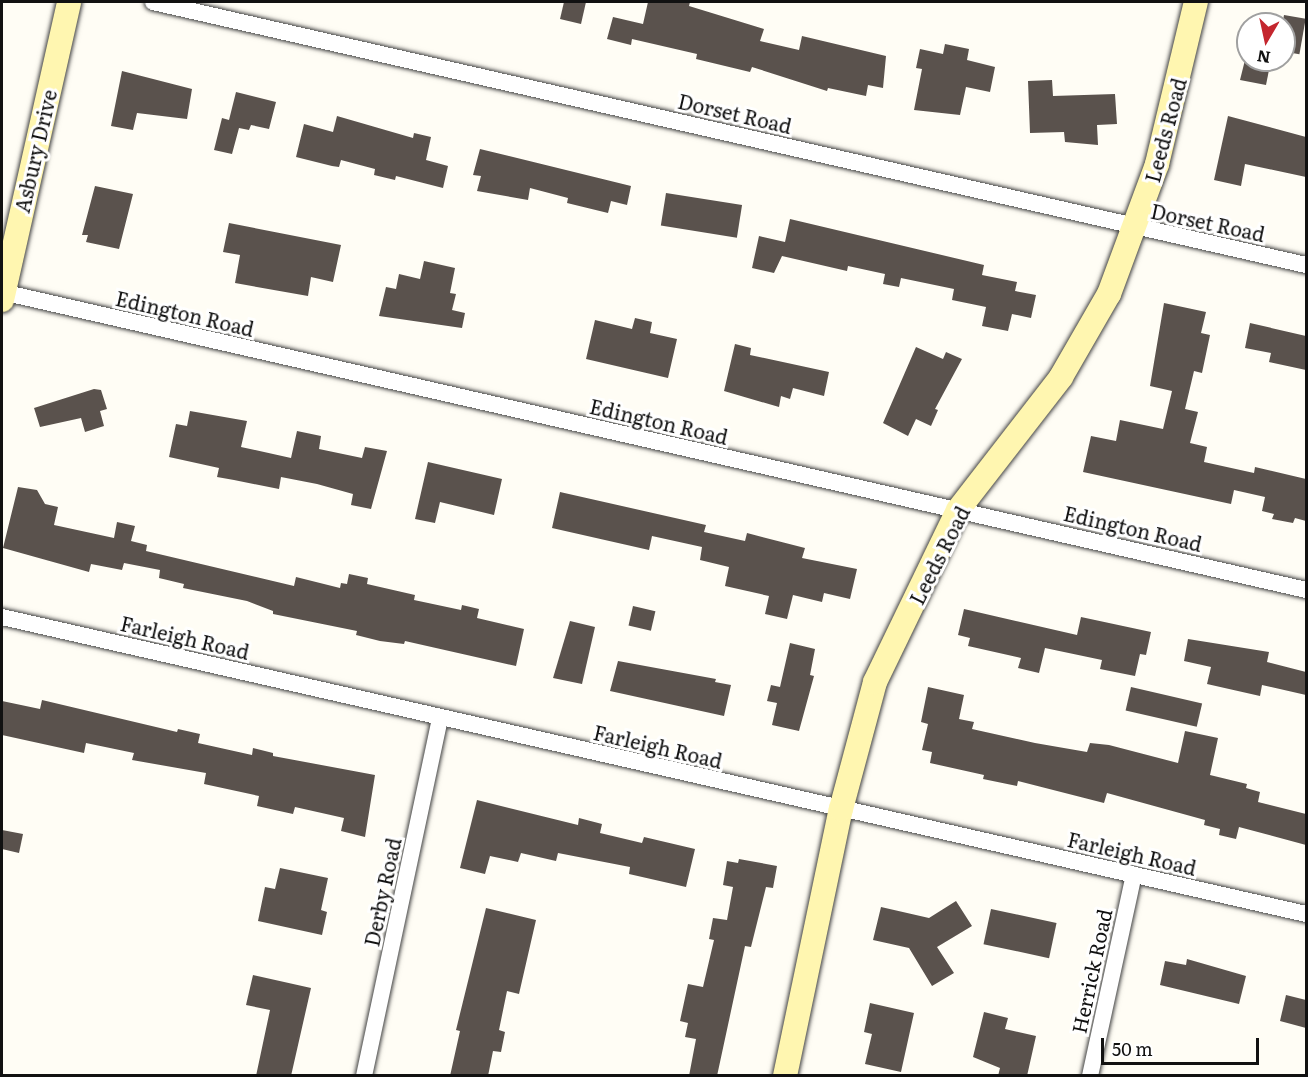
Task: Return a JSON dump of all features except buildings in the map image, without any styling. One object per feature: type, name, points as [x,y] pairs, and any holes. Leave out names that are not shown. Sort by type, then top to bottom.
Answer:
[{"type":"street","name":"Asbury Drive","points":[[2,295],[69,2]]},
{"type":"street","name":"Dorset Road","points":[[153,2],[1306,265]]},
{"type":"street","name":"Leeds Road","points":[[784,1076],[841,809],[875,682],[958,510],[1061,377],[1109,294],[1136,228],[1157,164],[1196,2]]},
{"type":"street","name":"Edington Road","points":[[2,295],[1306,590]]},
{"type":"street","name":"Farleigh Road","points":[[2,617],[1306,914]]},
{"type":"street","name":"Derby Road","points":[[364,1076],[440,718]]},
{"type":"street","name":"Herrick Road","points":[[1090,1076],[1134,875]]}]
